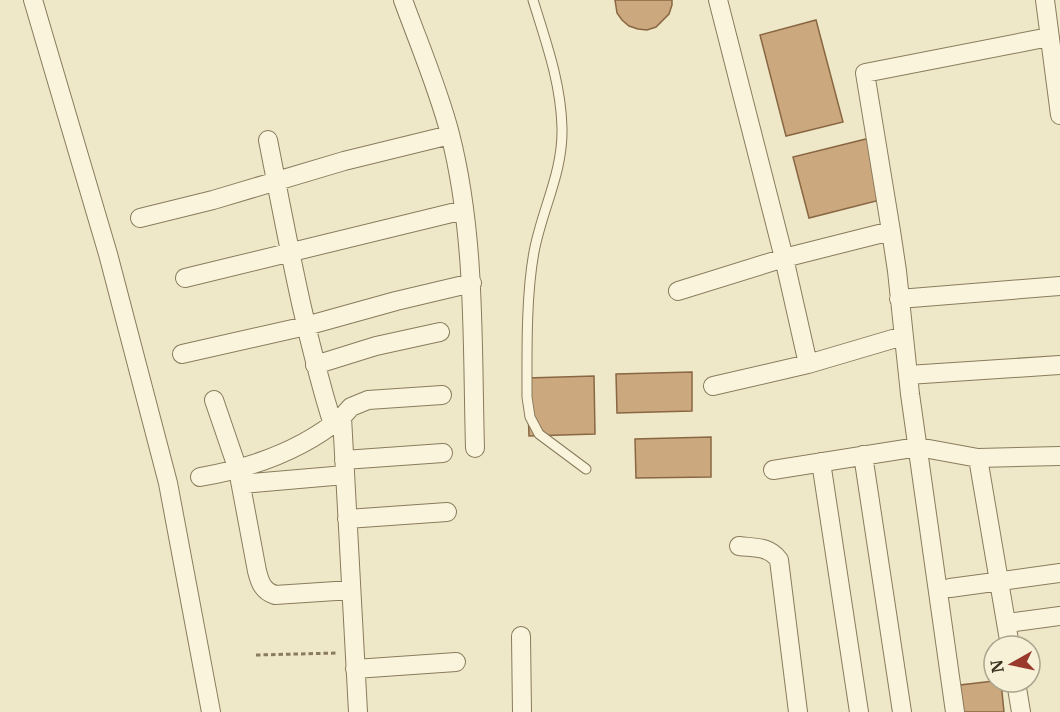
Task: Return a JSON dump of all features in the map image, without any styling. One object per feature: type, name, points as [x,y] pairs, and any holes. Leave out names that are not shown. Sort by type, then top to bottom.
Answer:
[{"type":"street","points":[[33,0],[108,254],[168,483],[211,712]]},
{"type":"street","points":[[402,0],[450,135],[464,210],[472,283],[475,448]]},
{"type":"street","points":[[718,0],[784,258],[808,364]]},
{"type":"street","points":[[1045,0],[1060,115]]},
{"type":"street","points":[[955,712],[908,375],[897,271],[865,73],[1049,37]]},
{"type":"street","points":[[140,218],[213,200],[344,160],[450,135]]},
{"type":"street","points":[[268,140],[315,365],[337,421],[345,468],[358,712]]},
{"type":"street","points":[[185,278],[464,210]]},
{"type":"street","points":[[678,291],[784,258],[891,231]]},
{"type":"street","points":[[182,354],[306,326],[472,283]]},
{"type":"street","points":[[899,299],[1060,286]]},
{"type":"street","points":[[315,365],[393,341],[440,332]]},
{"type":"street","points":[[713,386],[808,364],[903,336]]},
{"type":"street","points":[[908,375],[1060,365]]},
{"type":"street","points":[[240,477],[337,421],[351,407],[368,400],[442,395]]},
{"type":"street","points":[[214,400],[240,477],[261,584],[267,592],[275,595],[351,590]]},
{"type":"street","points":[[773,470],[918,447],[978,458],[1060,456]]},
{"type":"street","points":[[200,477],[240,477],[345,468],[443,453]]},
{"type":"street","points":[[863,455],[902,712]]},
{"type":"street","points":[[978,458],[1008,634]]},
{"type":"street","points":[[821,462],[859,712]]},
{"type":"street","points":[[347,519],[447,512]]},
{"type":"street","points":[[739,546],[766,549],[775,554],[779,560],[798,712]]},
{"type":"street","points":[[950,588],[1060,573]]},
{"type":"street","points":[[1007,623],[1060,616]]},
{"type":"street","points":[[521,636],[522,712]]},
{"type":"street","points":[[355,661],[456,662]]},
{"type":"street","points":[[1018,694],[1021,712]]},
{"type":"lane","points":[[533,0],[560,94],[562,130],[561,155],[531,271],[527,397],[530,417],[538,434],[586,469]]},
{"type":"path","points":[[256,655],[355,661]]},
{"type":"building","points":[[615,0],[672,0],[672,5],[669,14],[656,27],[647,30],[629,26],[622,20],[617,13]]},
{"type":"building","points":[[816,20],[843,122],[786,136],[760,35]]},
{"type":"building","points":[[870,138],[884,199],[809,218],[793,157]]},
{"type":"building","points":[[692,372],[692,411],[617,413],[616,374]]},
{"type":"building","points":[[594,376],[595,434],[529,436],[527,378]]},
{"type":"building","points":[[711,437],[711,477],[636,478],[635,439]]},
{"type":"building","points":[[982,682],[982,694],[1002,694],[1004,712],[963,712],[960,685]]}]
